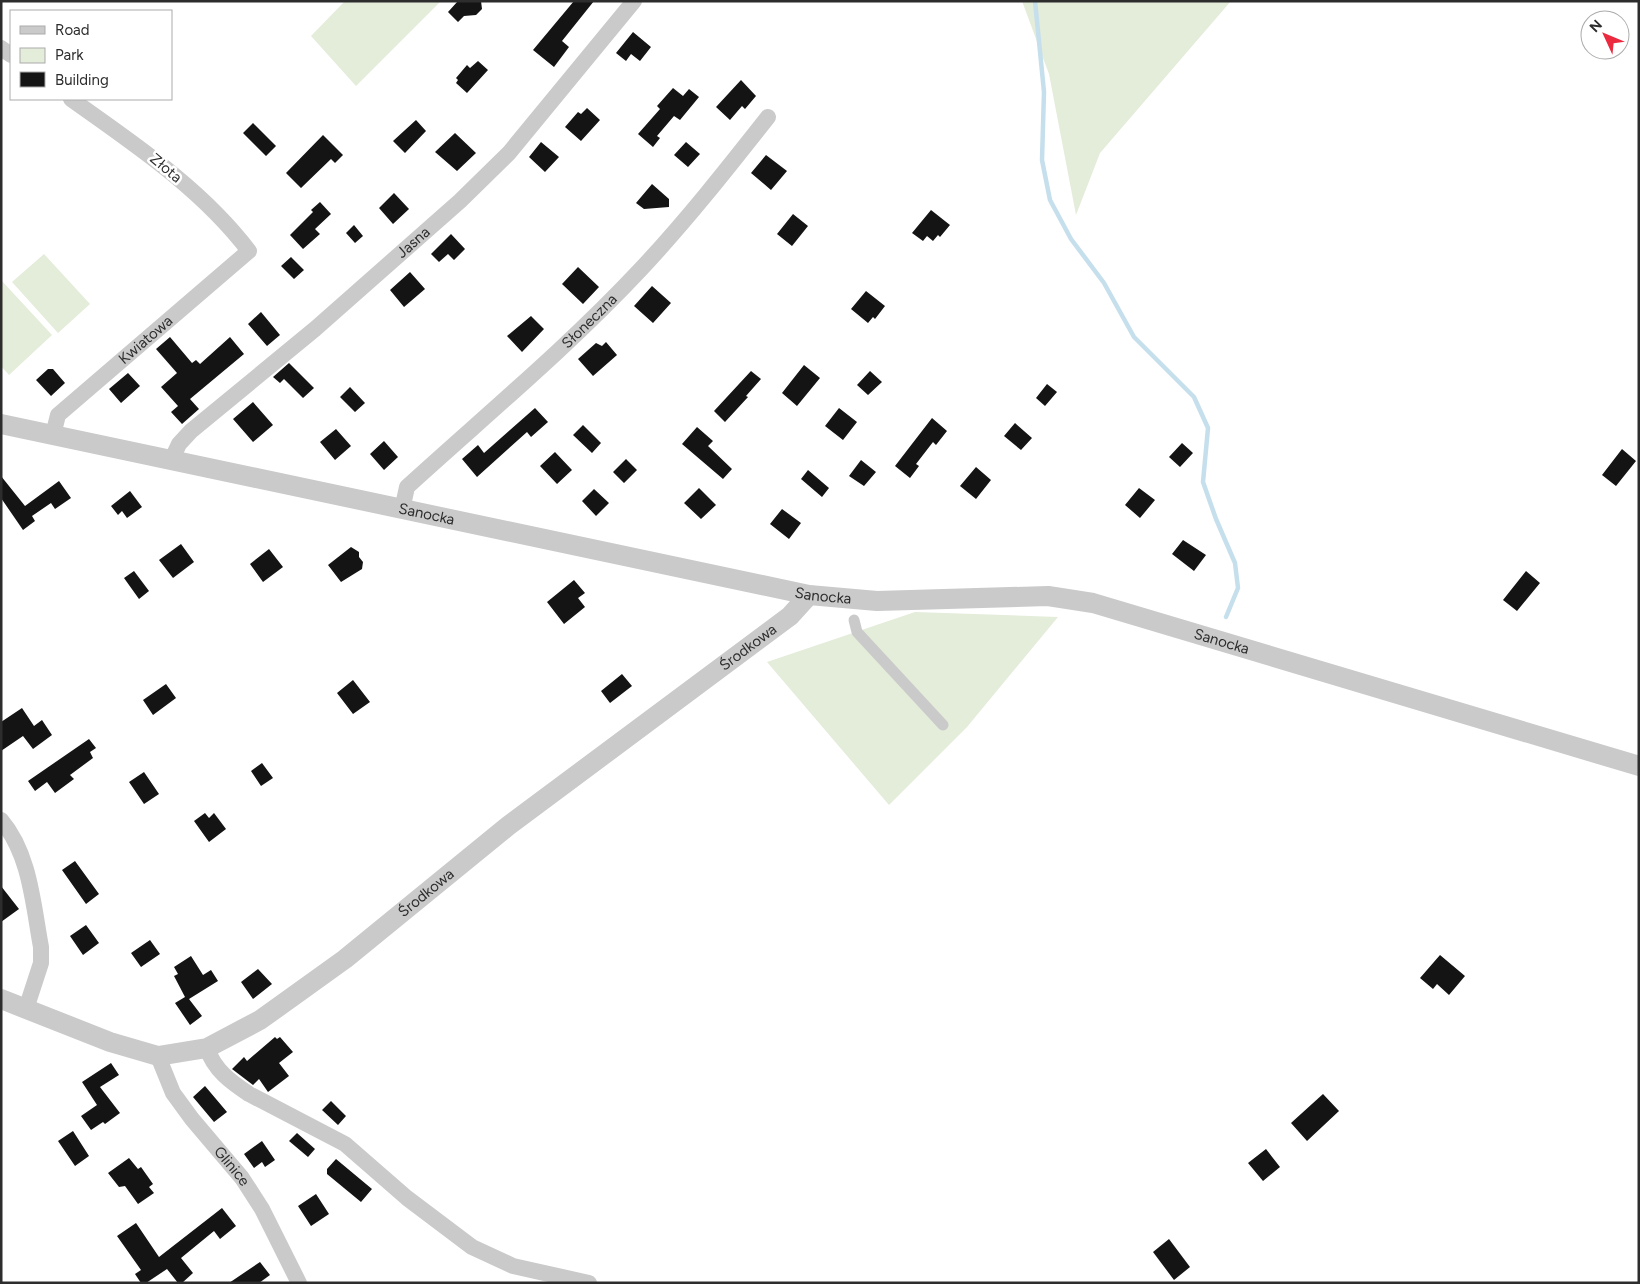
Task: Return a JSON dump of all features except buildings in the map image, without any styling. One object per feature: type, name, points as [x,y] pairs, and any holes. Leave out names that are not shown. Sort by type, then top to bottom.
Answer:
[{"type":"street","name":"Jasna","points":[[171,461],[179,444],[191,431],[397,258],[509,153],[634,1]]},
{"type":"street","name":"Złota","points":[[71,100],[162,164],[236,234],[249,251]]},
{"type":"street","name":"Słoneczna","points":[[402,510],[407,487],[530,378],[642,268],[707,194],[768,117]]},
{"type":"street","name":"Kwiatowa","points":[[52,435],[58,415],[249,251]]},
{"type":"street","name":"Sanocka","points":[[1,424],[809,595],[877,601],[1048,596],[1093,603],[1639,766]]},
{"type":"street","name":"Środkowa","points":[[1,998],[110,1042],[158,1056],[207,1048],[260,1020],[344,959],[508,826],[790,616],[809,595]]},
{"type":"street","points":[[854,620],[857,632],[943,725]]},
{"type":"street","points":[[1,820],[14,835],[23,858],[41,947],[41,963],[26,1009]]},
{"type":"street","points":[[207,1048],[211,1060],[236,1085],[249,1094],[345,1144],[406,1198],[472,1247],[513,1266],[589,1283]]},
{"type":"street","name":"Glinice","points":[[158,1056],[173,1093],[192,1119],[242,1178],[262,1210],[299,1283]]},
{"type":"green space","points":[[345,1],[441,1],[356,86],[311,36]]},
{"type":"green space","points":[[1022,1],[1231,1],[1100,153],[1076,215],[1049,74]]},
{"type":"green space","points":[[44,254],[90,304],[58,333],[12,282]]},
{"type":"green space","points":[[1,280],[52,335],[9,375],[1,366]]},
{"type":"green space","points":[[915,612],[1058,617],[967,727],[889,805],[767,662]]},
{"type":"waterway","points":[[1035,1],[1044,92],[1042,160],[1050,200],[1071,239],[1104,283],[1134,337],[1194,397],[1208,428],[1203,482],[1216,519],[1235,563],[1238,588],[1226,617]]}]
